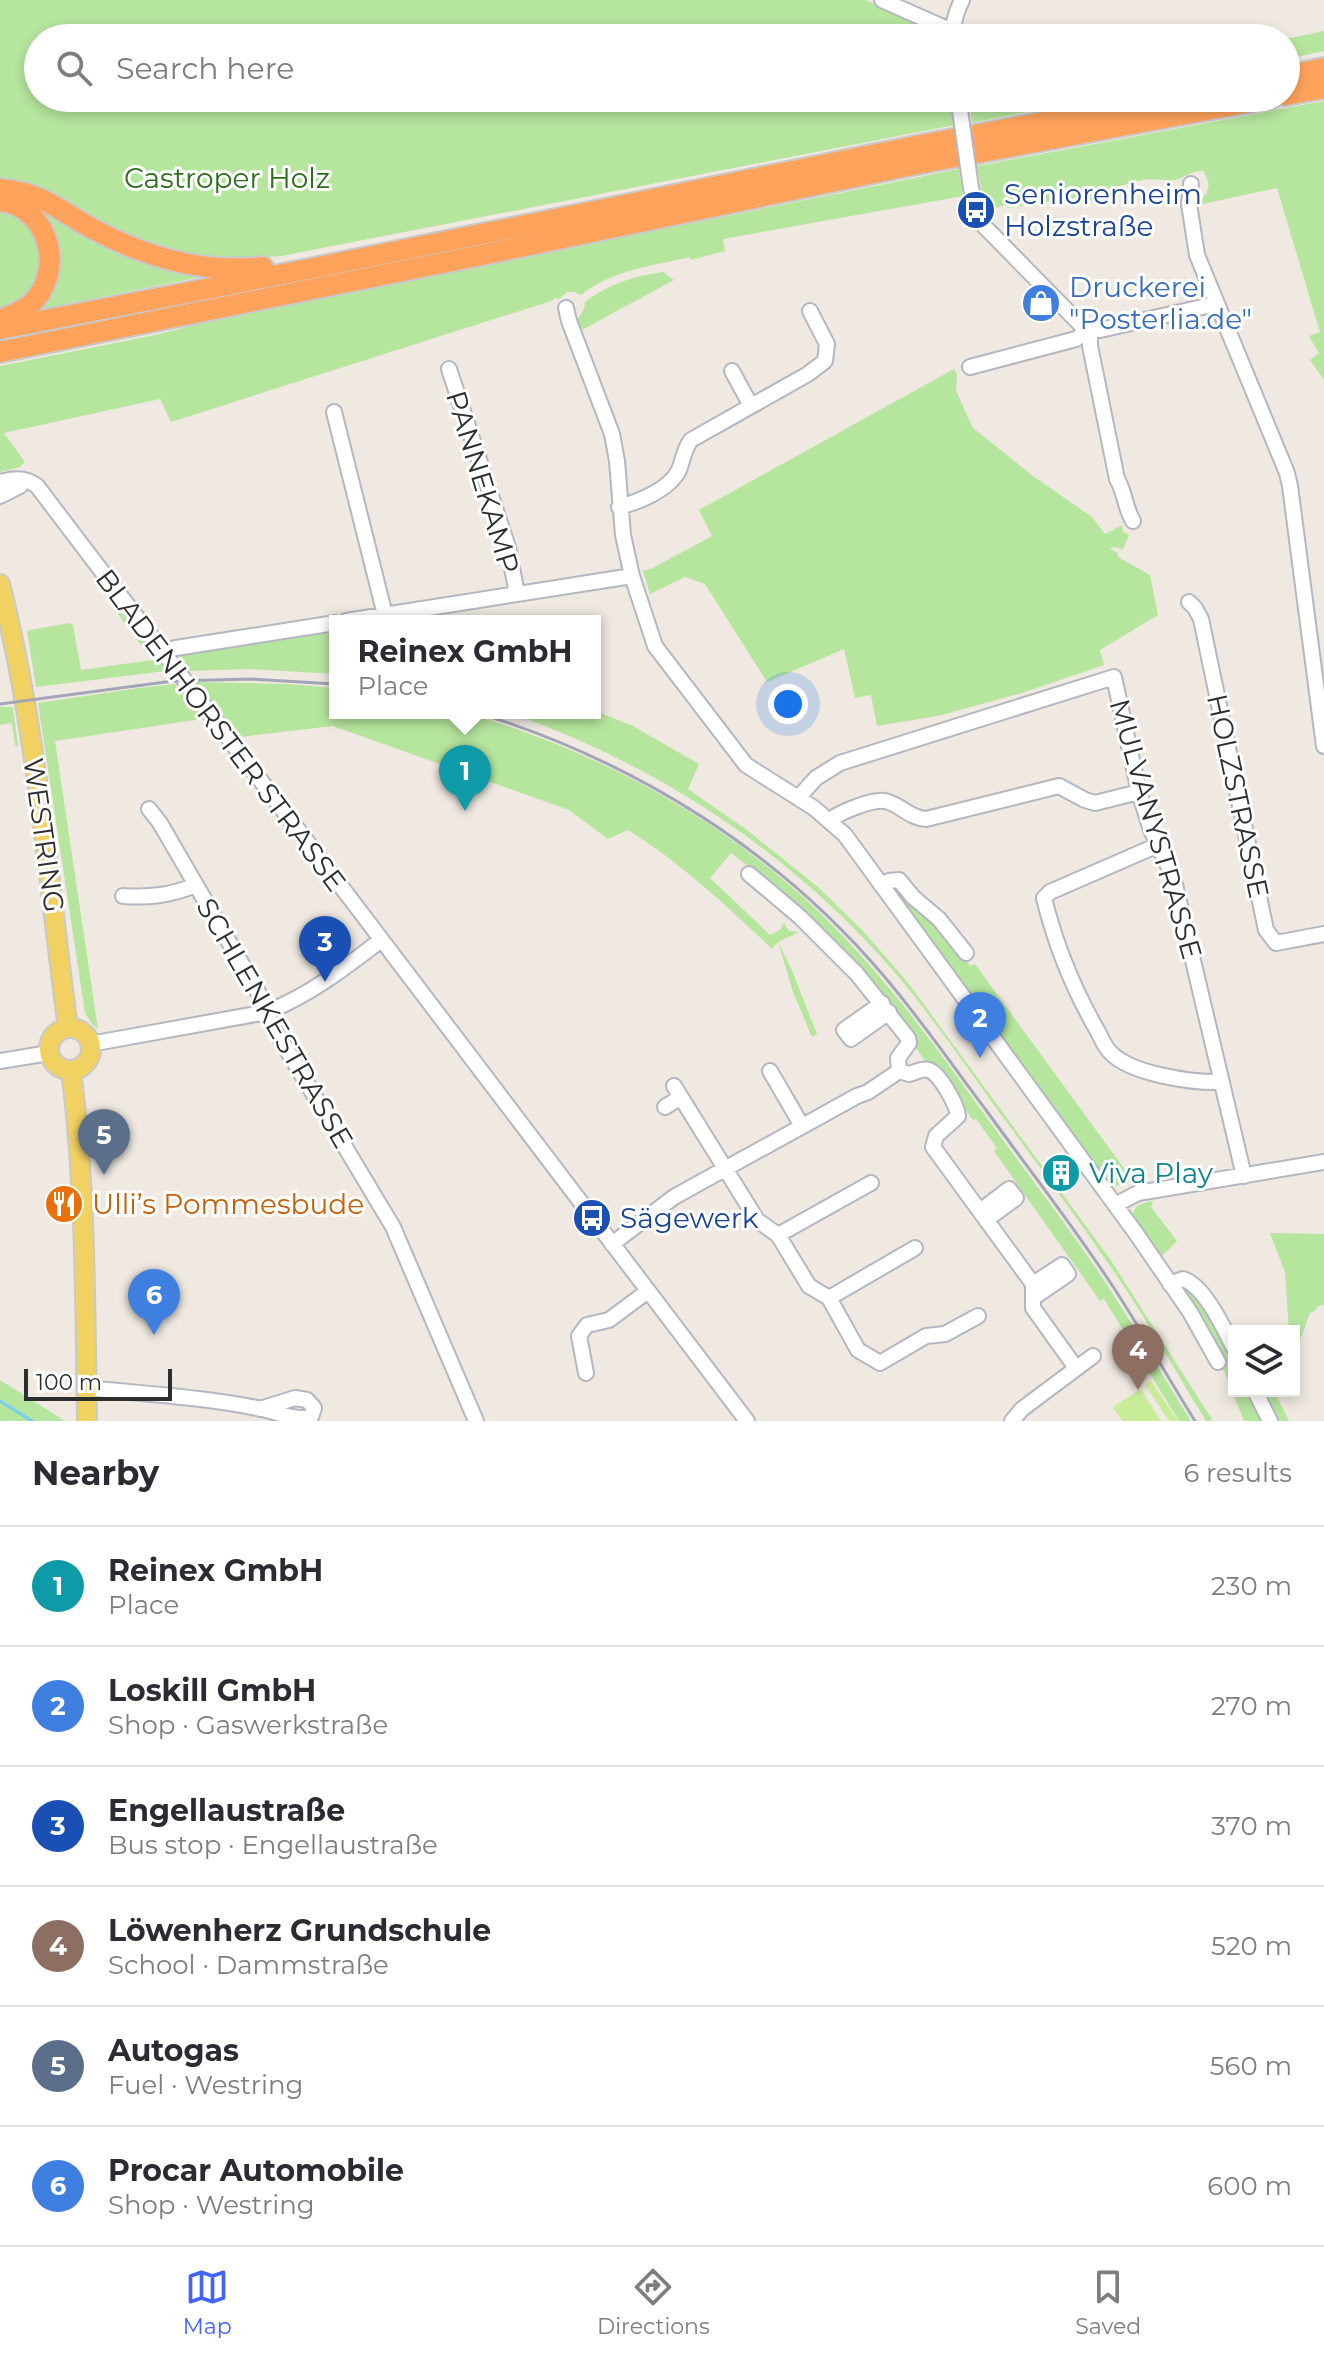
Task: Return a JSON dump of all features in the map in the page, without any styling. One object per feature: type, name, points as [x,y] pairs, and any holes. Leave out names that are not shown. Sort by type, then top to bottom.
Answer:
[{"type":"highway","points":[[1300,73],[1324,68]]},
{"type":"highway","points":[[1300,92],[1324,88]]},
{"type":"highway","points":[[0,329],[1098,112]]},
{"type":"highway","points":[[0,352],[912,165],[1196,112]]},
{"type":"highway","points":[[0,189],[38,196],[134,249],[197,266],[244,269],[333,255],[365,258]]},
{"type":"highway","points":[[0,201],[19,206],[34,218],[46,239],[50,261],[44,289],[34,301],[27,308],[0,320]]},
{"type":"main road","name":"WESTRING","points":[[0,584],[7,644],[34,765],[68,1028]]},
{"type":"main road","points":[[68,1028],[80,1030],[90,1044],[91,1052],[86,1063],[71,1070],[59,1067],[49,1053],[55,1034],[68,1028]]},
{"type":"main road","points":[[71,1070],[85,1239],[87,1421]]},
{"type":"street","points":[[882,0],[931,24]]},
{"type":"street","points":[[955,24],[962,0]]},
{"type":"street","points":[[961,112],[977,213],[985,227],[1081,325],[1100,330],[1216,304]]},
{"type":"street","points":[[1191,184],[1189,204],[1197,255],[1287,473],[1324,746]]},
{"type":"street","points":[[566,308],[612,434],[619,507],[632,576],[655,646],[746,765],[830,820],[845,835],[1115,1205],[1190,1312],[1218,1362]]},
{"type":"street","points":[[619,507],[669,484],[678,472],[688,443],[808,374],[825,361],[827,344],[810,311]]},
{"type":"street","points":[[970,367],[1076,339],[1090,329]]},
{"type":"street","points":[[1090,329],[1090,346],[1117,479],[1123,488],[1133,521]]},
{"type":"street","name":"PANNEKAMP","points":[[449,369],[508,547],[517,594]]},
{"type":"street","points":[[732,371],[751,406]]},
{"type":"street","points":[[334,412],[385,615],[632,576]]},
{"type":"street","points":[[0,482],[16,478],[23,480],[20,486],[0,496]]},
{"type":"street","name":"BLADENHORSTER STRASSE","points":[[23,480],[37,486],[747,1421]]},
{"type":"street","name":"HOLZSTRASSE","points":[[1189,602],[1201,619],[1266,930],[1276,943],[1324,934]]},
{"type":"street","points":[[162,652],[329,624]]},
{"type":"street","name":"MULVANYSTRASSE","points":[[798,798],[816,778],[840,763],[1114,677],[1139,792],[1151,830],[1173,876],[1244,1176]]},
{"type":"street","points":[[830,820],[844,810],[885,801],[913,817],[926,819],[1059,786],[1095,803],[1139,792]]},
{"type":"street","name":"SCHLENKESTRASSE","points":[[149,809],[258,992],[272,1025],[393,1227],[476,1421]]},
{"type":"street","points":[[1158,845],[1050,892],[1044,898],[1067,965],[1092,1021],[1110,1052],[1139,1069],[1187,1080],[1222,1082]]},
{"type":"street","points":[[749,874],[821,937],[857,974],[908,1038],[909,1043],[898,1058],[899,1071]]},
{"type":"street","points":[[881,885],[899,880],[913,897],[934,914],[966,953]]},
{"type":"street","name":"SCHLENKESTRASSE","points":[[123,896],[160,896],[196,885]]},
{"type":"street","points":[[90,1044],[267,1012],[337,974],[381,940]]},
{"type":"street","points":[[0,1061],[49,1053]]},
{"type":"street","points":[[899,1071],[909,1074],[925,1069],[932,1071],[957,1105],[958,1116],[936,1136],[933,1147],[1033,1291],[1033,1308],[1076,1368]]},
{"type":"street","points":[[770,1071],[802,1126]]},
{"type":"street","points":[[612,1244],[674,1197],[868,1092],[899,1071]]},
{"type":"street","points":[[665,1107],[678,1092],[757,1220],[778,1235],[809,1286],[829,1298],[858,1350],[880,1363],[926,1336],[945,1334],[978,1316]]},
{"type":"street","points":[[1115,1205],[1138,1193],[1324,1162]]},
{"type":"street","points":[[778,1235],[871,1183]]},
{"type":"street","points":[[829,1298],[915,1248]]},
{"type":"street","points":[[1170,1284],[1183,1279],[1192,1284],[1218,1316],[1228,1336]]},
{"type":"street","points":[[586,1373],[579,1336],[587,1325],[609,1320],[648,1291]]},
{"type":"street","points":[[1012,1421],[1022,1409],[1093,1356]]},
{"type":"street","points":[[86,1388],[199,1399],[260,1409]]},
{"type":"street","points":[[1258,1397],[1270,1421]]},
{"type":"green space","name":"Castroper Holz","points":[[0,0],[865,0],[923,24],[24,24],[24,112],[954,112],[955,125],[281,256],[230,260],[206,259],[151,246],[0,179]]},
{"type":"green space","points":[[1324,31],[1324,51],[1300,56],[1300,36]]},
{"type":"green space","points":[[1324,101],[1324,380],[1310,360],[1319,353],[1309,336],[1320,332],[1277,188],[1198,205],[1208,188],[1203,171],[1198,171],[1174,180],[1135,182],[1084,204],[1081,197],[1008,208],[1005,205],[987,214],[985,209],[977,166],[1265,112],[1300,112],[1300,105]]},
{"type":"green space","points":[[971,112],[1026,112],[972,123]]},
{"type":"green space","points":[[959,169],[963,196],[723,239],[725,251],[633,270],[606,280],[581,295],[567,292],[559,299],[171,422],[160,399],[4,433],[25,462],[20,467],[0,472],[0,366],[160,334],[212,320]]},
{"type":"green space","points":[[13,193],[225,272],[28,312],[55,266]]},
{"type":"green space","points":[[0,206],[16,211],[26,219],[37,238],[42,262],[38,283],[32,292],[0,312]]},
{"type":"green space","points":[[663,272],[674,280],[580,331],[575,325],[585,302],[603,290]]},
{"type":"green space","points":[[954,369],[957,374],[956,391],[973,428],[1033,476],[1092,517],[1105,534],[1122,525],[1123,532],[1129,535],[1123,549],[1110,549],[1150,575],[1158,615],[1100,650],[1104,665],[1022,693],[938,716],[877,726],[871,695],[855,698],[844,649],[767,682],[705,584],[685,577],[650,594],[643,571],[712,536],[699,510]]},
{"type":"green space","points":[[112,606],[116,606],[166,671],[36,687],[27,631],[31,630],[73,625],[81,670],[152,660]]},
{"type":"green space","points":[[329,630],[329,674],[249,669],[187,671],[178,658],[187,652]]},
{"type":"green space","points":[[194,683],[329,687],[329,719],[484,719],[519,730],[573,751],[676,804],[771,869],[854,948],[908,1012],[1082,1249],[1191,1421],[1179,1421],[1104,1299],[1100,1301],[994,1151],[997,1148],[932,1064],[926,1062],[915,1047],[915,1041],[751,868],[731,853],[710,878],[770,935],[780,930],[784,923],[789,931],[799,932],[778,942],[772,949],[685,871],[628,830],[608,839],[569,810],[333,726],[240,737]]},
{"type":"green space","points":[[175,684],[202,719],[55,741],[98,1029],[85,1013],[38,703]]},
{"type":"green space","points":[[0,707],[13,707],[18,746],[15,746],[12,723],[0,725]]},
{"type":"green space","points":[[601,713],[631,725],[699,764],[688,789],[747,830],[818,887],[865,933],[909,984],[1110,1259],[1213,1421],[1206,1421],[1121,1282],[952,1046],[896,974],[856,930],[768,852],[720,818],[671,787],[565,734],[526,719],[601,719]]},
{"type":"green space","points":[[892,883],[936,920],[970,966],[975,964],[1131,1178],[1127,1184],[1114,1186],[1094,1165],[891,886]]},
{"type":"green space","points":[[778,942],[817,1034],[812,1037],[793,992]]},
{"type":"green space","points":[[1153,1201],[1151,1207],[1177,1241],[1162,1256],[1133,1216],[1137,1207]]},
{"type":"green space","points":[[1270,1233],[1324,1234],[1324,1305],[1310,1313],[1300,1340],[1300,1325],[1289,1325],[1285,1272]]},
{"type":"green space","points":[[1186,1285],[1216,1319],[1228,1344],[1228,1380],[1209,1332],[1183,1291]]},
{"type":"green space","points":[[0,1380],[65,1421],[0,1421]]},
{"type":"green space","points":[[1151,1381],[1178,1421],[1169,1421],[1145,1385]]},
{"type":"green space","points":[[1141,1389],[1161,1421],[1122,1421],[1113,1407]]},
{"type":"green space","points":[[1235,1397],[1254,1397],[1265,1421],[1244,1421]]},
{"type":"green space","points":[[1264,1397],[1277,1397],[1289,1421],[1275,1421]]},
{"type":"waterway","points":[[0,1401],[32,1421]]},
{"type":"railway","points":[[0,704],[173,681],[251,679],[329,684]]},
{"type":"railway","points":[[495,719],[592,757],[647,784],[699,815],[797,888],[842,930],[910,1008],[1095,1260],[1195,1421]]},
{"type":"place","name":"Seniorenheim Holzstraße","points":[[976,210]]},
{"type":"place","name":"Druckerei \"Posterlia.de\"","points":[[1041,303]]},
{"type":"place","name":"Reinex GmbH","points":[[465,811]]},
{"type":"place","name":"Engellaustraße","points":[[325,982]]},
{"type":"place","name":"Loskill GmbH","points":[[980,1058]]},
{"type":"place","name":"Viva Play","points":[[1061,1173]]},
{"type":"place","name":"Autogas","points":[[104,1175]]},
{"type":"place","name":"Ulli’s Pommesbude","points":[[64,1204]]},
{"type":"place","name":"Sägewerk","points":[[592,1218]]},
{"type":"place","name":"Procar Automobile","points":[[154,1335]]},
{"type":"place","name":"Löwenherz Grundschule","points":[[1138,1390]]}]
